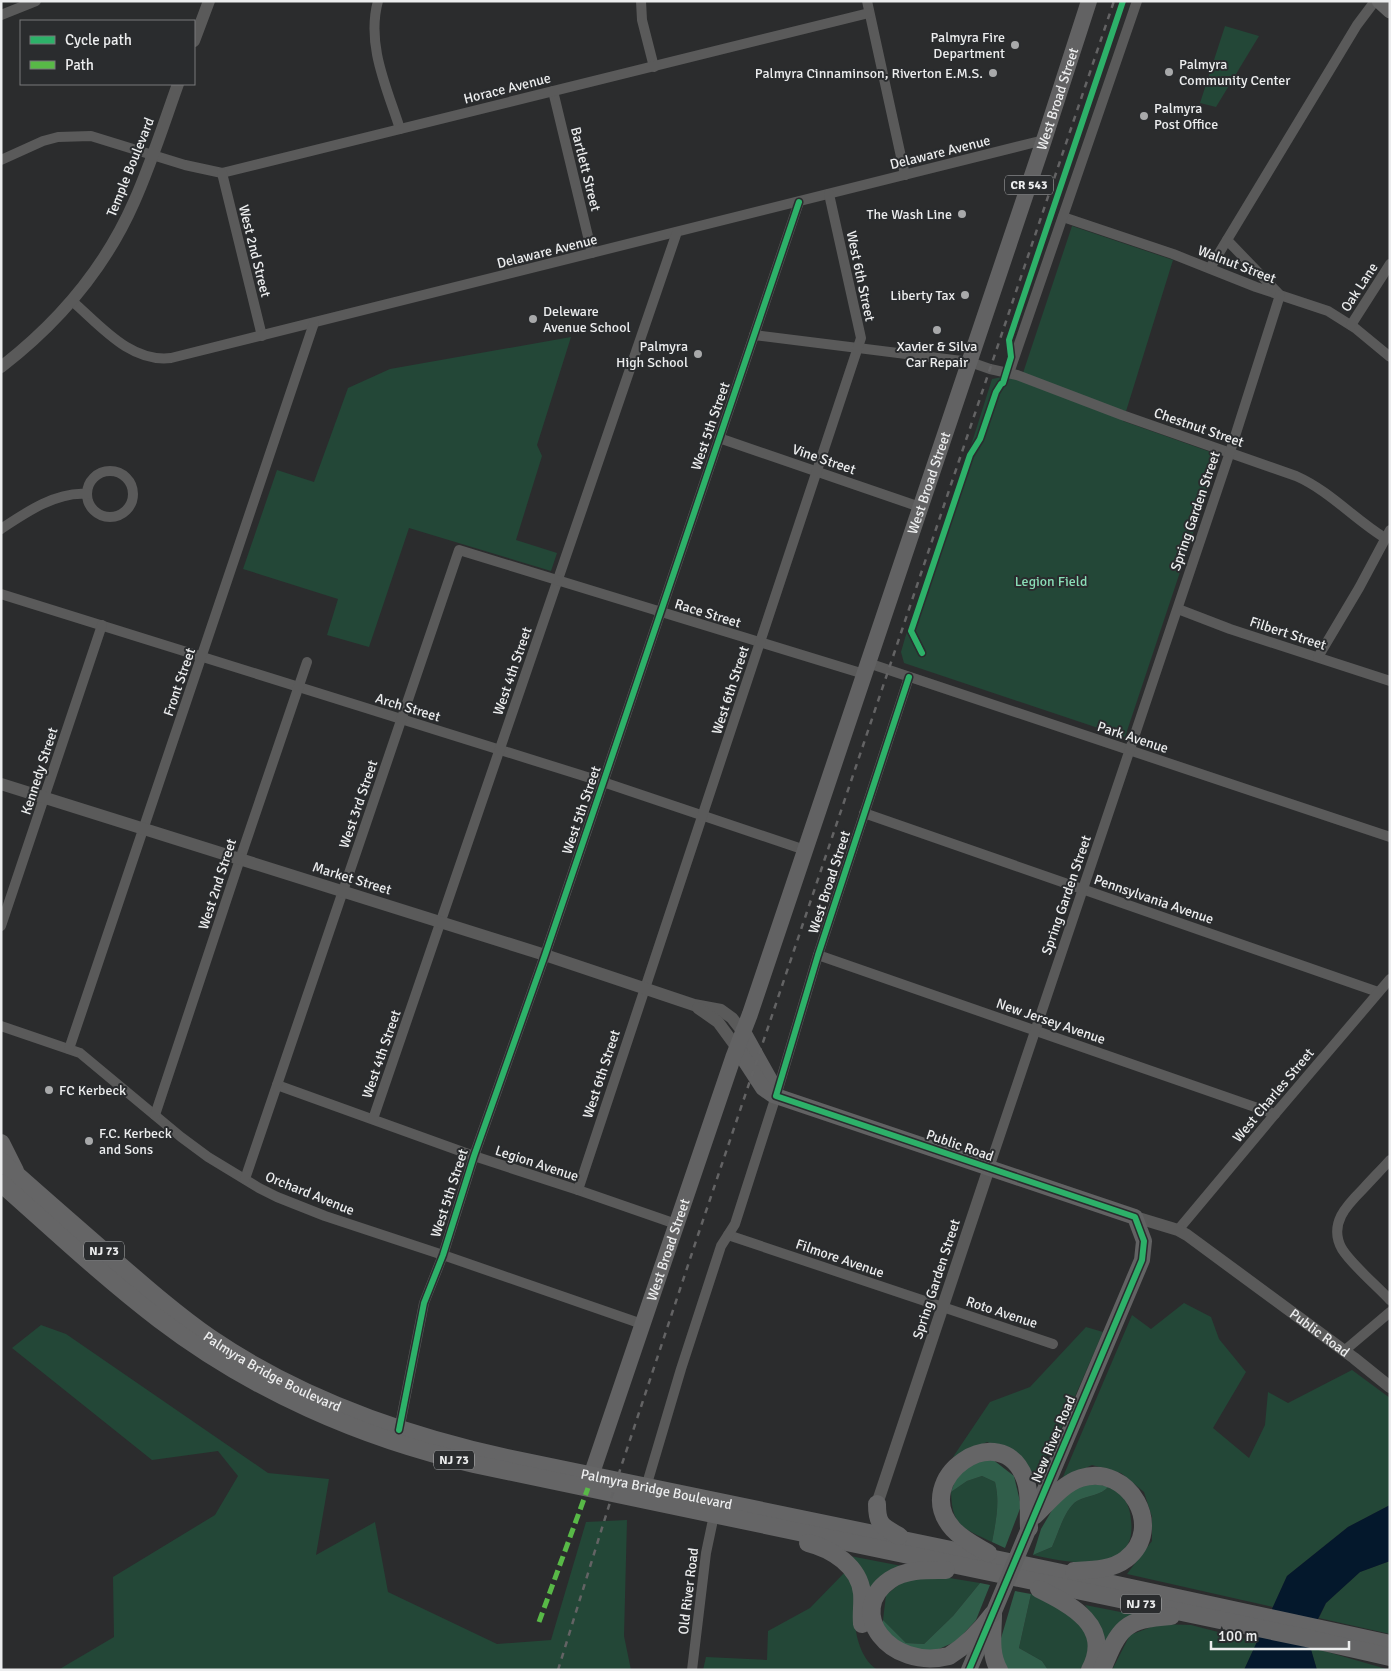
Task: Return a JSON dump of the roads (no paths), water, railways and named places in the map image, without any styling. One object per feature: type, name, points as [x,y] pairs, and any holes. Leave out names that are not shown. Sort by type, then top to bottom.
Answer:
[{"type":"highway","points":[[1,1143],[18,1176]]},
{"type":"highway","name":"Palmyra Bridge Boulevard","points":[[1,1161],[130,1274],[210,1338],[261,1369],[305,1392],[399,1430],[465,1449],[1056,1572],[1266,1624],[1390,1644]]},
{"type":"highway","name":"Palmyra Bridge Boulevard","points":[[1,1183],[160,1320],[240,1373],[310,1409],[370,1434],[439,1456],[746,1522],[1190,1614],[1266,1624]]},
{"type":"highway","points":[[1002,1561],[959,1535],[946,1519],[942,1500],[944,1487],[955,1467],[967,1458],[981,1453],[996,1453],[1009,1458],[1019,1467],[1025,1478],[1031,1522]]},
{"type":"highway","points":[[1031,1522],[1066,1486],[1086,1477],[1102,1477],[1118,1482],[1131,1492],[1139,1504],[1142,1519],[1141,1534],[1136,1548],[1126,1559],[1105,1568],[1056,1572]]},
{"type":"highway","points":[[853,1530],[877,1504]]},
{"type":"highway","points":[[877,1504],[878,1519],[881,1525],[908,1542]]},
{"type":"highway","points":[[746,1522],[794,1540],[820,1547],[842,1560],[851,1569],[858,1579],[862,1590],[862,1623],[864,1635],[872,1651]]},
{"type":"highway","points":[[979,1570],[907,1572],[890,1580],[875,1601],[872,1617],[876,1635],[885,1649],[897,1659],[912,1664],[930,1663],[958,1650],[975,1635],[993,1614]]},
{"type":"highway","points":[[1016,1578],[1065,1602],[1086,1620],[1093,1630],[1096,1643],[1096,1655],[1090,1670]]},
{"type":"highway","points":[[993,1614],[992,1647],[999,1670]]},
{"type":"highway","points":[[1102,1670],[1115,1639],[1127,1626],[1148,1618],[1190,1614]]},
{"type":"highway","name":"Palmyra Bridge Boulevard","points":[[1307,1632],[1390,1657]]},
{"type":"main road","name":"West Broad Street","points":[[591,1476],[970,362],[1089,1]]},
{"type":"main road","points":[[743,1032],[770,1080],[776,1096]]},
{"type":"main road","name":"Public Road","points":[[737,1048],[763,1088],[776,1096],[1135,1217]]},
{"type":"main road","name":"New River Road","points":[[969,1670],[1142,1260],[1144,1241],[1135,1217]]},
{"type":"street","points":[[1,15],[36,1]]},
{"type":"street","points":[[195,38],[209,1]]},
{"type":"street","points":[[378,1],[374,21],[375,46],[400,129]]},
{"type":"street","points":[[641,1],[642,20],[654,67]]},
{"type":"street","points":[[867,1],[905,175]]},
{"type":"street","points":[[1009,373],[1137,1]]},
{"type":"street","points":[[1210,268],[1366,11],[1381,3]]},
{"type":"street","name":"Horace Avenue","points":[[1,160],[58,136],[91,136],[199,169],[222,173],[869,13]]},
{"type":"street","name":"Temple Boulevard","points":[[1,367],[29,345],[72,301],[91,277],[112,244],[134,202],[178,85]]},
{"type":"street","name":"Bartlett Street","points":[[553,91],[592,254]]},
{"type":"street","name":"Delaware Avenue","points":[[72,301],[135,352],[149,358],[171,358],[1044,140]]},
{"type":"street","name":"West 2nd Street","points":[[222,173],[262,336]]},
{"type":"street","name":"West 6th Street","points":[[578,1190],[861,338],[829,194]]},
{"type":"street","name":"West 5th Street","points":[[399,1430],[424,1303],[443,1255],[474,1156],[604,782],[799,202]]},
{"type":"street","name":"Walnut Street","points":[[1063,217],[1328,311],[1351,325],[1390,357]]},
{"type":"street","name":"West 4th Street","points":[[373,1119],[677,232]]},
{"type":"street","points":[[1227,240],[1280,295]]},
{"type":"street","name":"Oak Lane","points":[[1351,325],[1390,264]]},
{"type":"street","name":"Spring Garden Street","points":[[877,1504],[1178,609],[1280,295]]},
{"type":"street","name":"Front Street","points":[[69,1049],[314,323]]},
{"type":"street","name":"Chestnut Street","points":[[754,335],[970,362],[1018,374],[1143,422],[1296,476],[1332,497],[1359,520],[1387,534]]},
{"type":"street","name":"Vine Street","points":[[719,438],[920,507]]},
{"type":"street","points":[[113,472],[128,480],[133,496],[132,503],[126,511],[121,515],[110,518],[100,515],[92,508],[88,502],[87,494],[89,485],[96,476],[113,472]]},
{"type":"street","points":[[1,529],[38,507],[57,499],[72,494],[87,494]]},
{"type":"street","points":[[1318,657],[1387,534]]},
{"type":"street","name":"Race Street","points":[[459,550],[760,642],[866,669]]},
{"type":"street","name":"West 3rd Street","points":[[245,1180],[459,550]]},
{"type":"street","name":"Arch Street","points":[[1,594],[604,782],[702,817],[805,850]]},
{"type":"street","name":"Filbert Street","points":[[1178,609],[1230,629],[1390,681]]},
{"type":"street","name":"Kennedy Street","points":[[1,926],[102,625]]},
{"type":"street","name":"West 2nd Street","points":[[155,1115],[307,662]]},
{"type":"street","name":"Park Avenue","points":[[866,669],[910,677],[1390,837]]},
{"type":"street","name":"West Broad Street","points":[[646,1487],[687,1350],[721,1246],[735,1224],[818,955],[910,677]]},
{"type":"street","name":"Market Street","points":[[1,784],[545,955],[694,1005],[721,1010],[732,1018],[743,1032]]},
{"type":"street","name":"Pennsylvania Avenue","points":[[864,813],[1378,992]]},
{"type":"street","name":"New Jersey Avenue","points":[[818,955],[1275,1114]]},
{"type":"street","name":"West Charles Street","points":[[1178,1230],[1390,979]]},
{"type":"street","name":"Market Street","points":[[694,1005],[718,1022],[737,1048]]},
{"type":"street","name":"Orchard Avenue","points":[[1,1026],[80,1053],[181,1138],[245,1180],[277,1197],[324,1216],[642,1324]]},
{"type":"street","name":"Legion Avenue","points":[[277,1086],[474,1156],[676,1224]]},
{"type":"street","points":[[1390,1160],[1348,1205],[1340,1216],[1337,1227],[1338,1238],[1345,1253],[1390,1300]]},
{"type":"street","name":"Public Road","points":[[1135,1217],[1178,1230],[1203,1246],[1390,1387]]},
{"type":"street","name":"Filmore Avenue","points":[[728,1235],[942,1307]]},
{"type":"street","name":"Roto Avenue","points":[[942,1307],[1053,1344]]},
{"type":"street","points":[[1344,1351],[1390,1312]]},
{"type":"street","name":"Old River Road","points":[[692,1670],[706,1553],[714,1515]]},
{"type":"water","points":[[1390,1505],[1390,1561],[1360,1572],[1326,1603],[1308,1639],[1317,1670],[1244,1670],[1287,1576],[1348,1527]]},
{"type":"railway","points":[[558,1670],[620,1470],[697,1238],[1114,1]]},
{"type":"place","name":"Palmyra Fire Department","points":[[1015,45]]},
{"type":"place","name":"Palmyra Community Center","points":[[1169,72]]},
{"type":"place","name":"Palmyra Cinnaminson, Riverton E.M.S.","points":[[993,73]]},
{"type":"place","name":"Palmyra Post Office","points":[[1144,116]]},
{"type":"place","name":"The Wash Line","points":[[962,214]]},
{"type":"place","name":"Liberty Tax","points":[[965,295]]},
{"type":"place","name":"Deleware Avenue School","points":[[533,319]]},
{"type":"place","name":"Xavier & Silva Car Repair","points":[[937,330]]},
{"type":"place","name":"Palmyra High School","points":[[698,354]]},
{"type":"place","name":"FC Kerbeck","points":[[49,1090]]},
{"type":"place","name":"F.C. Kerbeck and Sons","points":[[89,1141]]},
{"type":"park label","name":"Legion Field","points":[[1051,581]]}]
